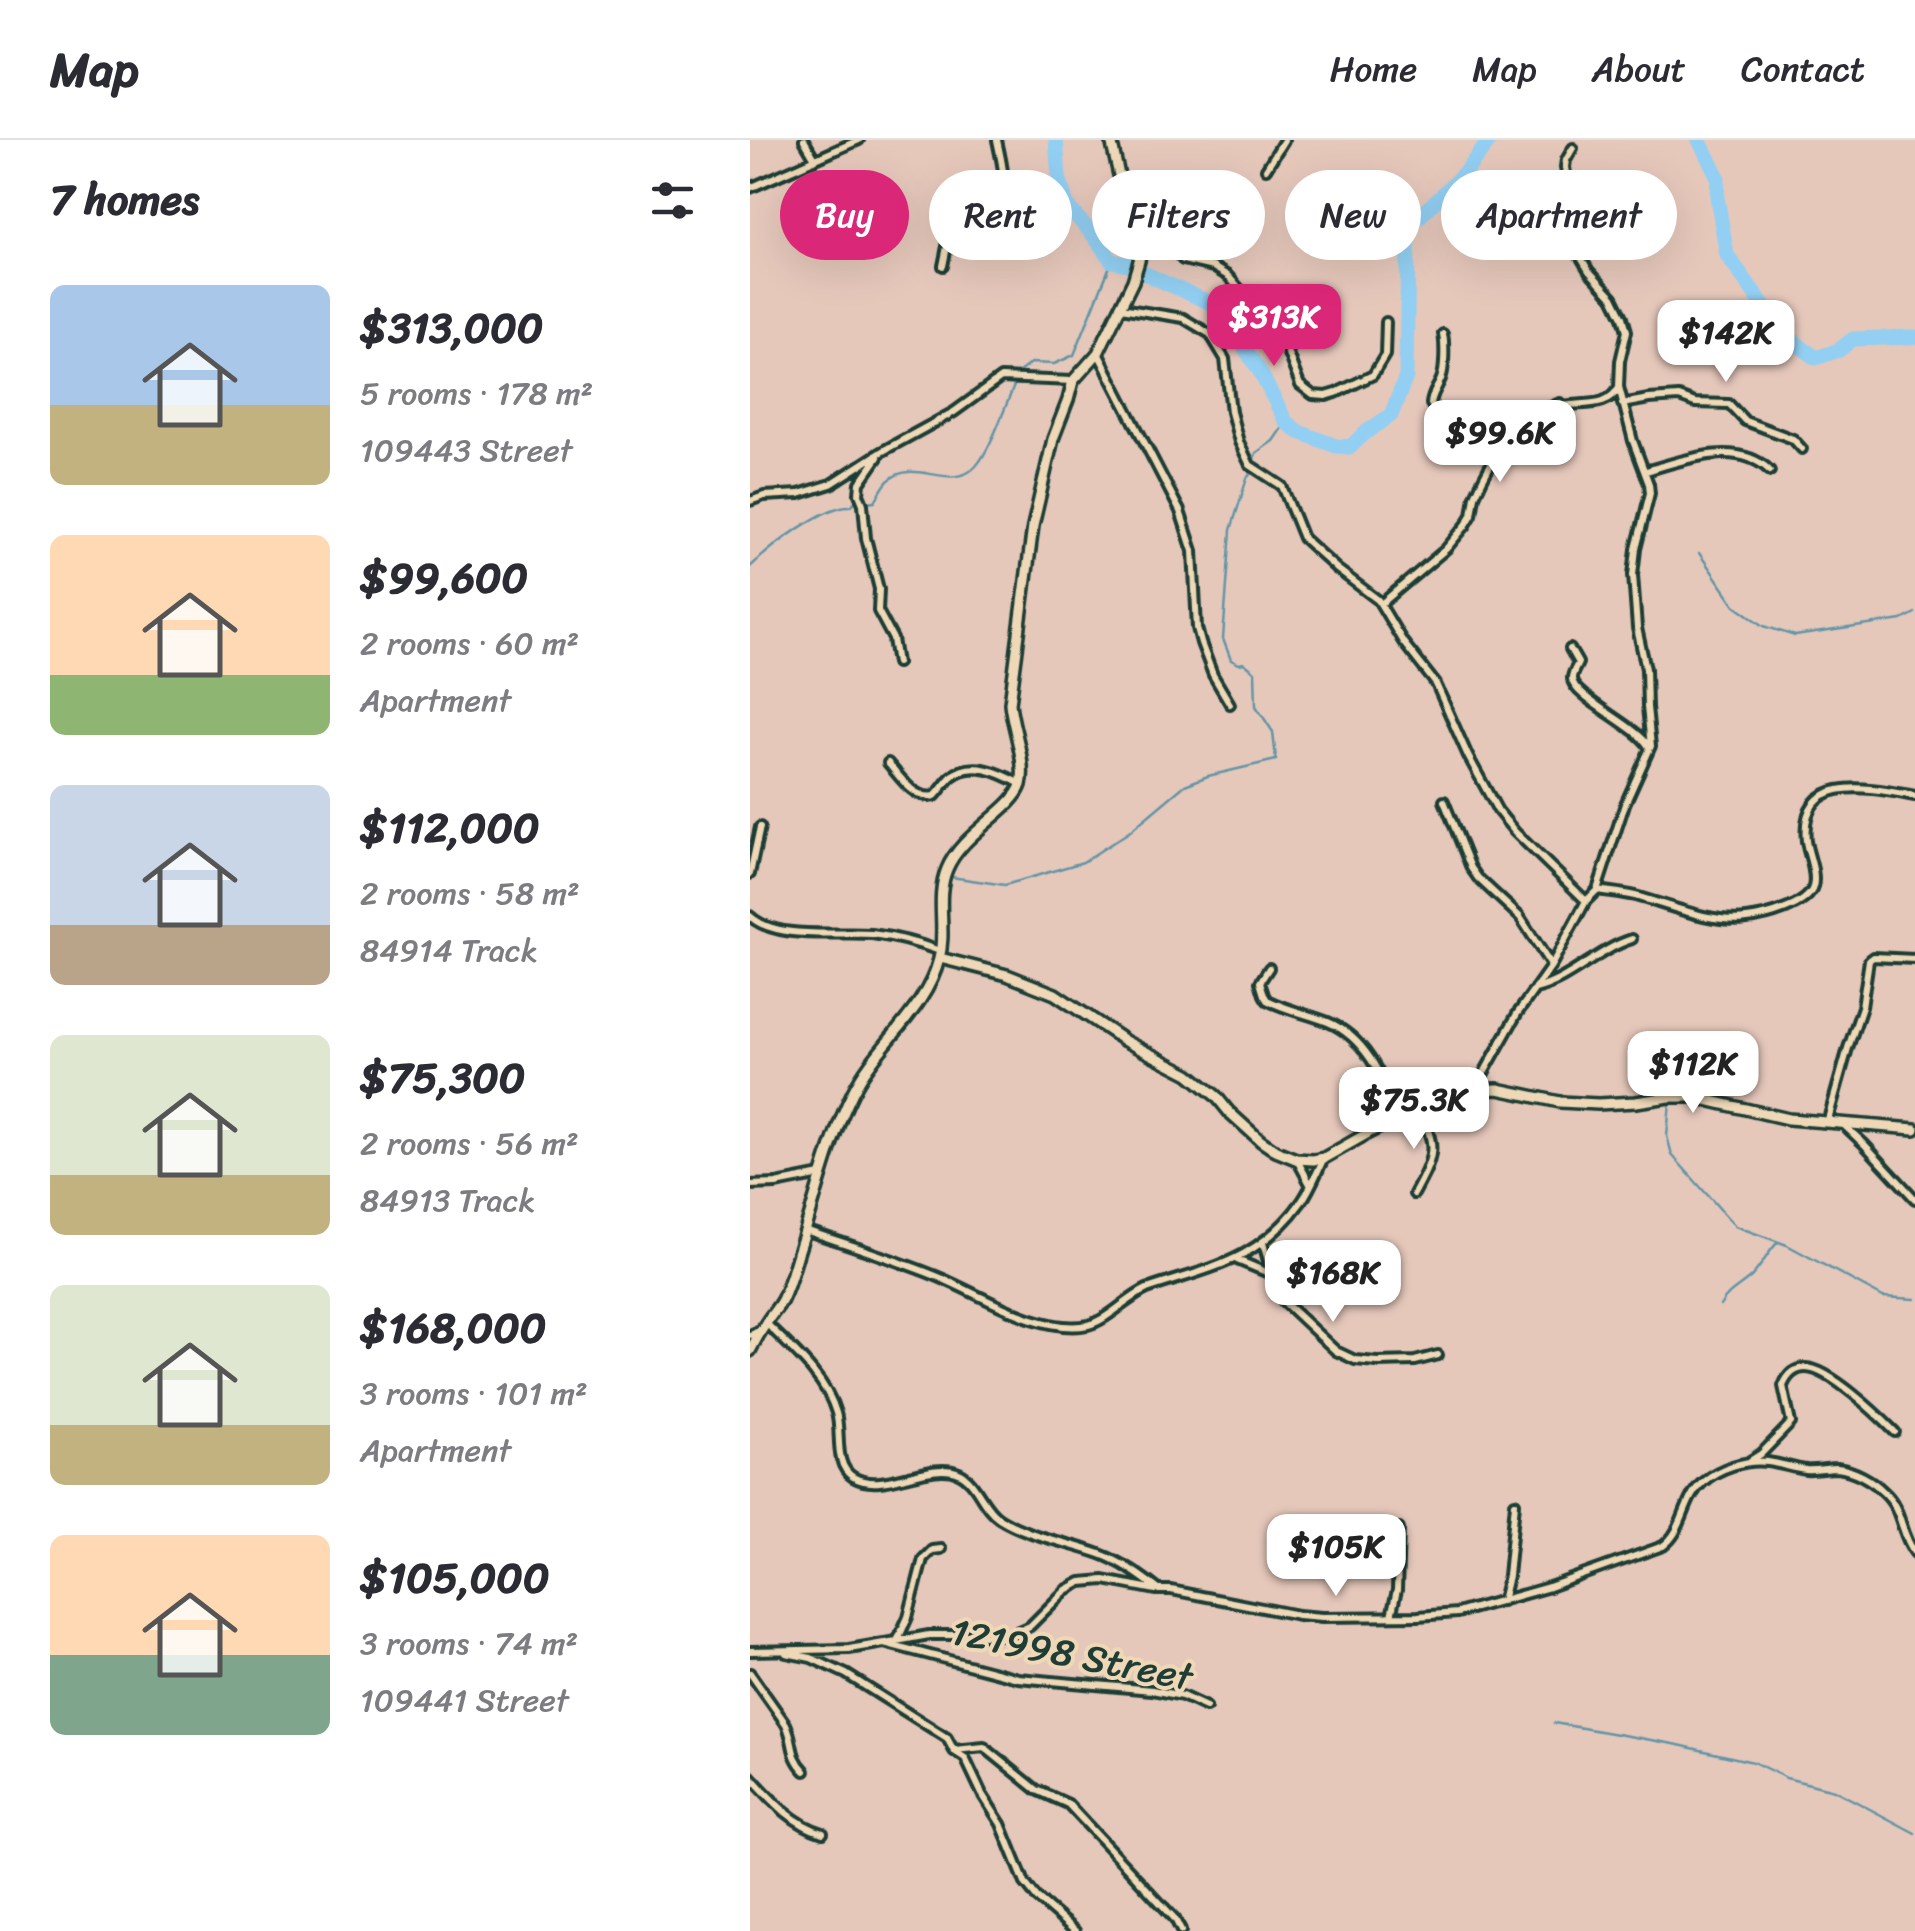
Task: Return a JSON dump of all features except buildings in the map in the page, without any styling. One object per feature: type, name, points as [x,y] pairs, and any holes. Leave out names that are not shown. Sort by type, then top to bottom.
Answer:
[{"type":"street","points":[[804,140],[814,159]]},
{"type":"street","points":[[750,188],[859,140]]},
{"type":"street","points":[[943,266],[950,232],[989,220],[1002,206],[1004,189],[997,140]]},
{"type":"street","points":[[1110,140],[1118,170]]},
{"type":"street","points":[[1266,168],[1284,140]]},
{"type":"street","points":[[1469,1090],[1551,966],[1586,901],[1597,890],[1624,804],[1651,746],[1646,669],[1637,628],[1633,576],[1650,493],[1619,387],[1626,326],[1613,297],[1589,271],[1577,250],[1565,168],[1573,148]]},
{"type":"street","points":[[750,1335],[759,1332],[781,1302],[830,1145],[855,1087],[928,984],[940,954],[946,870],[963,844],[1006,804],[1021,784],[1023,769],[1010,703],[1032,526],[1053,438],[1073,381],[1098,353],[1133,282],[1138,260]]},
{"type":"street","points":[[1183,260],[1213,267],[1228,276],[1271,325],[1287,351],[1300,385],[1313,396],[1336,393],[1374,375],[1385,354],[1386,322]]},
{"type":"street","points":[[1121,308],[1184,318],[1210,334],[1225,359],[1231,412],[1246,458],[1282,486],[1303,538],[1381,604],[1403,642],[1436,684],[1498,811],[1586,901]]},
{"type":"street","points":[[1443,334],[1443,376],[1431,404],[1442,416],[1478,436],[1492,462]]},
{"type":"street","points":[[1098,353],[1180,512],[1192,552],[1197,628],[1213,675],[1230,704]]},
{"type":"street","points":[[750,501],[819,490],[954,412],[1001,378],[1073,381]]},
{"type":"street","points":[[1381,604],[1466,526],[1492,462],[1507,444],[1551,407],[1560,403],[1564,406],[1606,401],[1619,387]]},
{"type":"street","points":[[1622,404],[1678,397],[1695,403],[1730,404],[1745,421],[1793,439],[1802,449]]},
{"type":"street","points":[[881,452],[860,483],[858,494],[879,589],[878,610],[893,640],[897,662]]},
{"type":"street","points":[[1646,471],[1702,454],[1751,458],[1770,471]]},
{"type":"street","points":[[1570,650],[1578,663],[1572,684],[1641,735],[1649,747],[1646,760]]},
{"type":"street","points":[[888,763],[913,791],[925,798],[935,796],[957,773],[978,768],[995,771],[1021,784]]},
{"type":"street","points":[[1597,890],[1736,920],[1771,914],[1799,903],[1812,890],[1814,877],[1806,834],[1810,810],[1820,797],[1838,788],[1915,796]]},
{"type":"street","points":[[1444,801],[1471,868],[1520,917],[1551,966]]},
{"type":"street","points":[[750,874],[760,828]]},
{"type":"street","points":[[750,918],[780,929],[880,935],[1055,994],[1125,1041],[1189,1074],[1261,1141],[1296,1159],[1324,1158],[1418,1109],[1469,1090],[1498,1090],[1560,1102],[1598,1104],[1694,1097],[1788,1119],[1915,1129]]},
{"type":"street","points":[[1534,990],[1552,985],[1602,953],[1632,940]]},
{"type":"street","points":[[1827,1123],[1862,1007],[1868,960],[1915,959]]},
{"type":"street","points":[[1269,968],[1260,982],[1267,1000],[1328,1022],[1349,1034],[1367,1052],[1399,1118]]},
{"type":"street","points":[[1414,1194],[1432,1156],[1428,1126],[1418,1109]]},
{"type":"street","points":[[1843,1124],[1915,1198]]},
{"type":"street","points":[[806,1230],[940,1277],[1010,1311],[1074,1325],[1094,1323],[1147,1288],[1236,1259],[1263,1243],[1311,1185],[1324,1158]]},
{"type":"street","points":[[1296,1159],[1311,1185]]},
{"type":"street","points":[[750,1185],[821,1174]]},
{"type":"street","points":[[1263,1243],[1272,1275],[1289,1308],[1342,1355],[1355,1360],[1400,1362],[1438,1355]]},
{"type":"street","points":[[1236,1259],[1272,1275]]},
{"type":"street","points":[[750,1351],[766,1323]]},
{"type":"street","points":[[766,1323],[830,1399],[838,1417],[843,1465],[848,1473],[866,1482],[943,1471],[961,1474],[990,1511],[1004,1521],[1104,1555],[1159,1590]]},
{"type":"street","points":[[884,1643],[929,1635],[1010,1635],[1030,1626],[1066,1590],[1081,1582],[1104,1580],[1298,1615],[1457,1612],[1597,1571],[1663,1546],[1674,1536],[1683,1510],[1699,1485],[1713,1474],[1749,1462],[1791,1424],[1782,1386],[1790,1374],[1802,1368],[1828,1376],[1895,1432]]},
{"type":"street","points":[[1749,1462],[1809,1470],[1835,1468],[1863,1477],[1895,1504],[1915,1554]]},
{"type":"street","points":[[1502,1600],[1515,1503]]},
{"type":"street","points":[[1391,1616],[1398,1590],[1399,1529]]},
{"type":"street","points":[[898,1639],[908,1618],[923,1559],[932,1550],[941,1549]]},
{"type":"street","name":"121998 Street","points":[[750,1651],[849,1649],[884,1643],[1018,1678],[1152,1690],[1182,1696],[1206,1707]]},
{"type":"street","points":[[775,1650],[811,1658],[858,1681],[947,1738],[954,1751],[965,1758],[1001,1824],[1025,1883],[1075,1931]]},
{"type":"street","points":[[750,1673],[786,1724],[794,1757],[805,1771]]},
{"type":"street","points":[[954,1751],[984,1747],[1037,1790],[1068,1804],[1175,1919],[1181,1931]]},
{"type":"street","points":[[750,1776],[801,1825],[823,1833]]},
{"type":"waterway","points":[[1056,140],[1059,177],[1067,206],[1112,261],[1132,265]]},
{"type":"waterway","points":[[1146,274],[1217,306],[1259,370],[1286,422],[1299,432],[1350,447],[1391,415],[1406,377],[1411,225],[1466,171],[1490,140]]},
{"type":"waterway","points":[[1699,140],[1718,177],[1717,197],[1727,255],[1784,334],[1816,358],[1839,350],[1853,339],[1915,337]]},
{"type":"waterway","points":[[1018,376],[1031,363],[1054,364],[1074,355],[1112,261]]},
{"type":"waterway","points":[[867,502],[875,501],[886,483],[898,474],[956,476],[976,466],[1016,381]]},
{"type":"waterway","points":[[1253,462],[1256,453],[1273,441],[1286,422]]},
{"type":"waterway","points":[[951,877],[1005,885],[1083,862],[1129,832],[1185,785],[1276,760],[1273,732],[1256,706],[1255,672],[1244,663],[1231,660],[1223,639],[1231,530],[1252,472]]},
{"type":"waterway","points":[[750,567],[798,529],[827,512],[851,506],[856,500]]},
{"type":"waterway","points":[[1699,553],[1735,605],[1764,626],[1795,636],[1902,620],[1915,613]]},
{"type":"waterway","points":[[1670,1102],[1667,1136],[1672,1155],[1735,1226],[1787,1245],[1883,1297],[1915,1299]]},
{"type":"waterway","points":[[1720,1306],[1755,1273],[1778,1242]]},
{"type":"waterway","points":[[1554,1723],[1753,1762],[1786,1778],[1834,1790],[1915,1833]]}]
